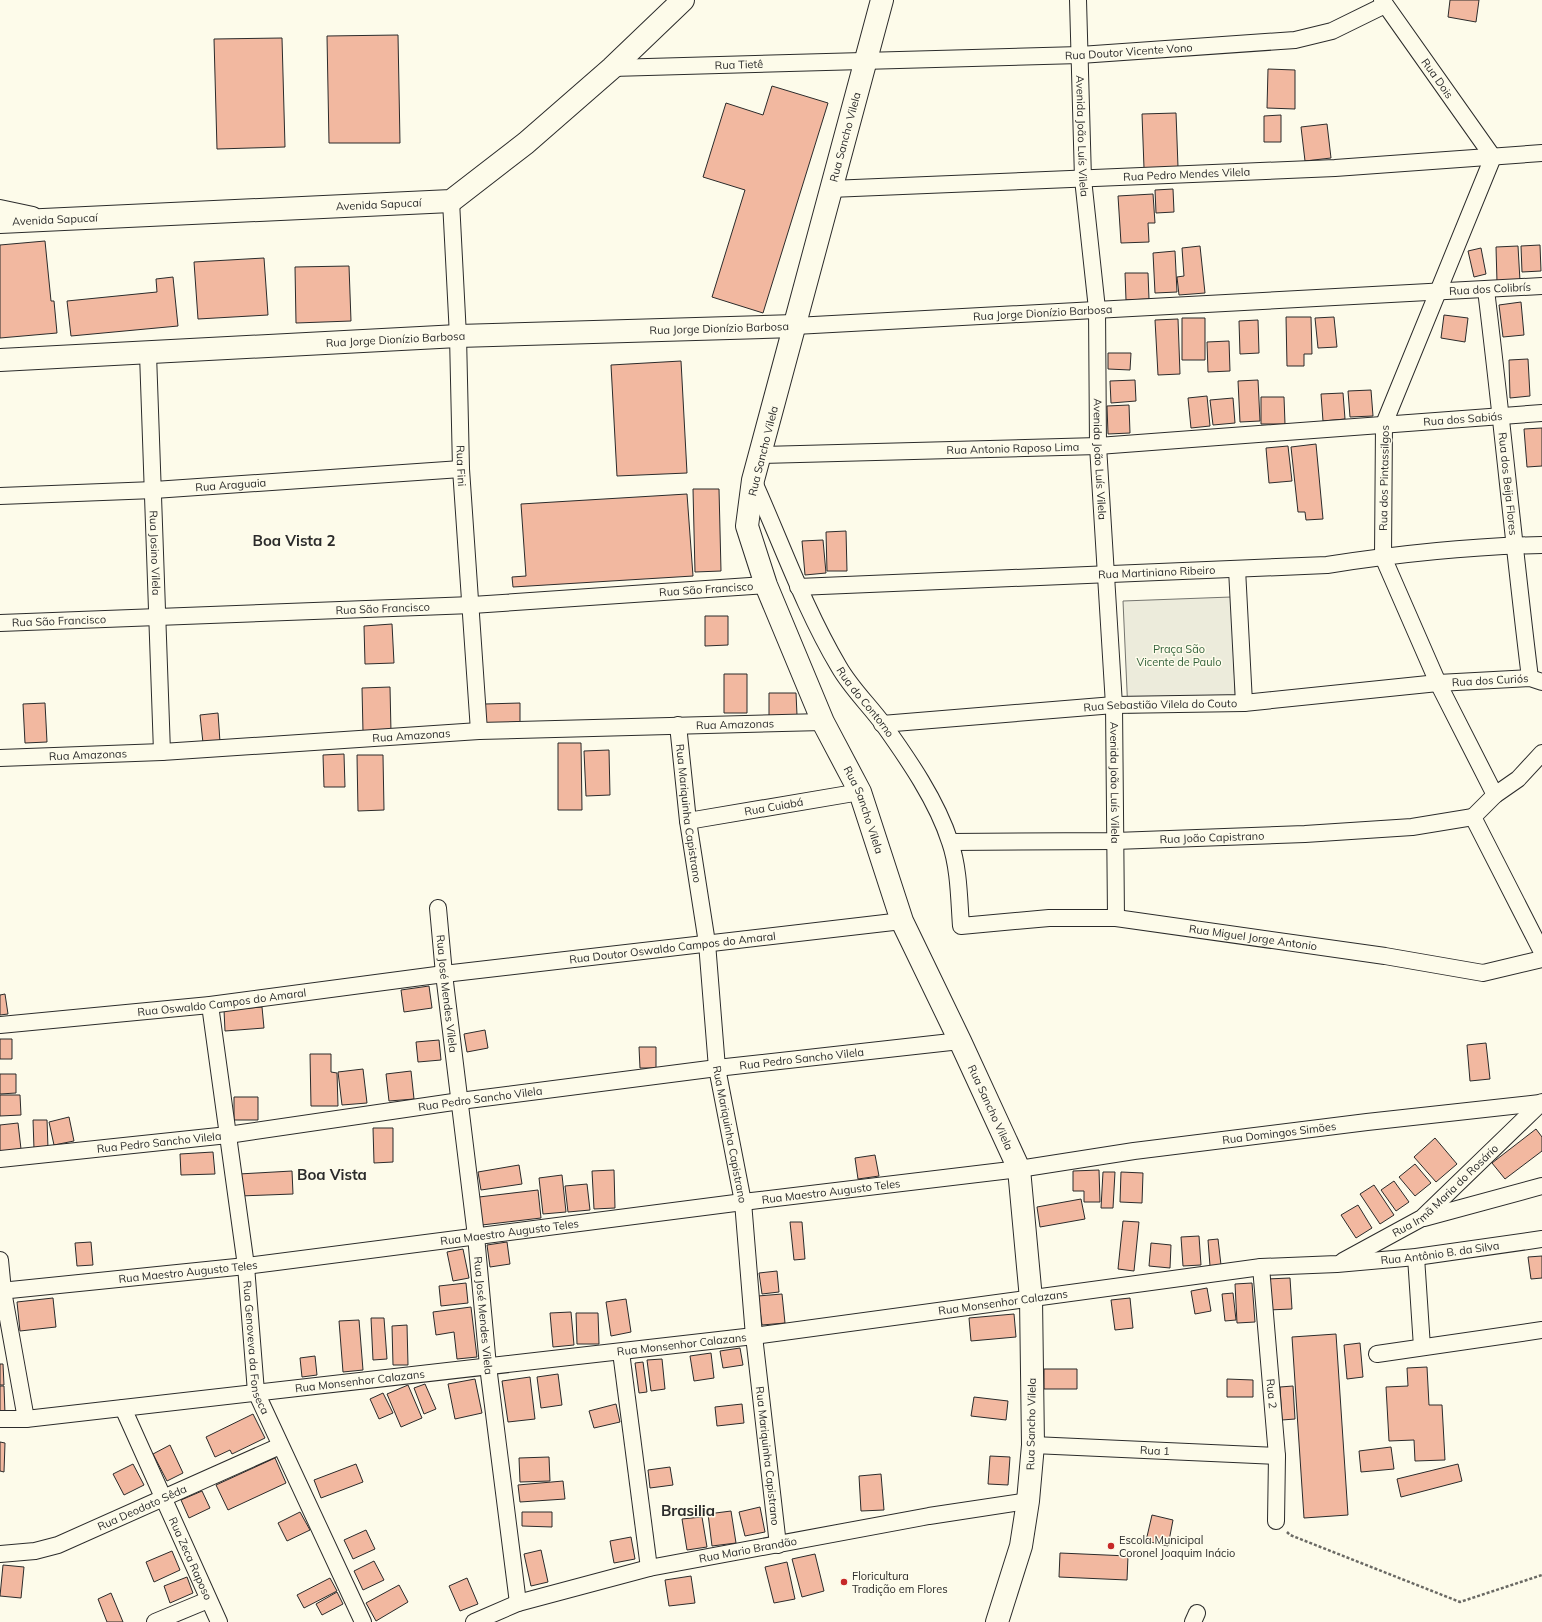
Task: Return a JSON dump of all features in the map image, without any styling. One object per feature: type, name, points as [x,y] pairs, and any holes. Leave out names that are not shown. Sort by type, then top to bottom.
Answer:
[{"type":"main road","points":[[451,201],[526,143],[612,68],[683,0]]},
{"type":"main road","name":"Rua Sancho Vilela","points":[[882,0],[830,189],[796,326],[754,480],[747,526],[766,585],[823,722],[860,792],[902,921],[960,1041],[1019,1169],[1031,1299],[1033,1444],[1028,1501],[1021,1546],[997,1622]]},
{"type":"main road","name":"Avenida Sapucaí","points":[[0,222],[56,221],[451,201]]},
{"type":"main road","name":"Rua Jorge Dionízio Barbosa","points":[[0,360],[148,354],[458,336],[796,326]]},
{"type":"street","name":"Avenida João Luís Vilela","points":[[1078,0],[1083,179],[1098,309],[1098,446],[1114,705],[1116,918]]},
{"type":"street","name":"Rua Doutor Vicente Vono","points":[[865,62],[1080,56],[1295,40],[1332,31],[1384,2]]},
{"type":"street","name":"Rua Dois","points":[[1384,2],[1493,157]]},
{"type":"street","name":"Rua Tietê","points":[[612,68],[865,62]]},
{"type":"street","name":"Rua Pedro Mendes Vilela","points":[[830,189],[1335,168],[1542,153]]},
{"type":"street","name":"Rua dos Pintassilgos","points":[[1493,157],[1384,424],[1382,557],[1438,683],[1495,795]]},
{"type":"street","name":"Rua Fini","points":[[451,201],[458,336],[462,469],[480,731]]},
{"type":"street","points":[[0,208],[56,221]]},
{"type":"street","name":"Rua dos Colibrís","points":[[1438,292],[1542,286]]},
{"type":"street","name":"Rua dos Beija Flores","points":[[1486,290],[1502,414],[1514,546],[1536,680]]},
{"type":"street","name":"Rua Jorge Dionízio Barbosa","points":[[796,326],[1438,292]]},
{"type":"street","name":"Rua Josino Vilela","points":[[148,354],[154,490],[156,617],[162,752]]},
{"type":"street","name":"Rua dos Sabiás","points":[[1384,424],[1502,414],[1542,413]]},
{"type":"street","name":"Rua Antonio Raposo Lima","points":[[761,455],[1098,446],[1384,424]]},
{"type":"street","name":"Rua Araguaia","points":[[0,496],[154,490],[462,469]]},
{"type":"street","name":"Rua do Contorno","points":[[754,480],[798,587],[839,668],[882,724],[917,775],[941,819],[951,842],[956,868],[961,926]]},
{"type":"street","name":"Rua Martiniano Ribeiro","points":[[798,587],[1237,570],[1327,565],[1382,557],[1542,545]]},
{"type":"street","points":[[1237,570],[1244,703]]},
{"type":"street","name":"Rua São Francisco","points":[[0,623],[472,605],[766,585]]},
{"type":"street","name":"Rua dos Curiós","points":[[1438,683],[1536,680]]},
{"type":"street","name":"Rua Sebastião Vilela do Couto","points":[[882,724],[1114,705],[1244,703],[1438,683]]},
{"type":"street","name":"Rua Amazonas","points":[[0,758],[162,752],[480,731],[823,722]]},
{"type":"street","name":"Rua Mariquinha Capistrano","points":[[678,725],[688,821],[707,944],[717,1068],[743,1202],[754,1336],[778,1545]]},
{"type":"street","points":[[1542,752],[1518,779],[1495,795],[1473,818],[1542,952]]},
{"type":"street","name":"Rua Cuiabá","points":[[688,821],[860,792]]},
{"type":"street","name":"Rua João Capistrano","points":[[951,842],[1115,841],[1305,834],[1412,826],[1473,818]]},
{"type":"street","name":"Rua José Mendes Vilela","points":[[438,908],[444,974],[476,1236],[488,1366],[518,1603]]},
{"type":"street","name":"Rua Miguel Jorge Antonio","points":[[961,926],[1049,918],[1116,918],[1385,956],[1483,973],[1542,958]]},
{"type":"street","name":"Rua Doutor Oswaldo Campos do Amaral","points":[[444,974],[902,921]]},
{"type":"street","name":"Rua Oswaldo Campos do Amaral","points":[[0,1026],[210,1005],[444,974]]},
{"type":"street","name":"Rua Genoveva da Fonseca","points":[[210,1005],[246,1266],[256,1392],[363,1622]]},
{"type":"street","name":"Rua Pedro Sancho Vilela","points":[[0,1159],[228,1135],[460,1101],[717,1068],[960,1041]]},
{"type":"street","name":"Rua Domingos Simões","points":[[1019,1169],[1134,1151],[1541,1103]]},
{"type":"street","name":"Rua Irmã Maria do Rosário","points":[[1337,1264],[1422,1218],[1541,1103]]},
{"type":"street","name":"Rua Maestro Augusto Teles","points":[[2,1291],[246,1266],[743,1202],[1019,1169]]},
{"type":"street","points":[[1422,1218],[1542,1186]]},
{"type":"street","name":"Rua Antônio B. da Silva","points":[[1337,1264],[1416,1257],[1542,1239]]},
{"type":"street","points":[[1416,1257],[1422,1347]]},
{"type":"street","points":[[0,1260],[2,1291],[26,1419]]},
{"type":"street","name":"Rua Monsenhor Calazans","points":[[0,1419],[26,1419],[754,1336],[1261,1267],[1337,1264]]},
{"type":"street","name":"Rua 2","points":[[1261,1267],[1278,1456],[1276,1521]]},
{"type":"street","points":[[1377,1354],[1542,1330]]},
{"type":"street","points":[[621,1352],[650,1568]]},
{"type":"street","name":"Rua Zeca Raposo","points":[[123,1408],[219,1622]]},
{"type":"street","name":"Rua 1","points":[[1033,1444],[1278,1456]]},
{"type":"street","name":"Rua Deodato Sêda","points":[[0,1554],[35,1552],[58,1546],[280,1446]]},
{"type":"street","name":"Rua Mario Brandão","points":[[474,1622],[518,1603],[650,1568],[929,1516],[1028,1501]]},
{"type":"street","points":[[155,1622],[208,1600]]},
{"type":"path","points":[[1276,1521],[1290,1535],[1460,1602],[1542,1575]]},
{"type":"green space","name":"Praça São Vicente de Paulo","points":[[1231,597],[1236,709],[1128,713],[1123,601]]},
{"type":"building","points":[[1450,0],[1479,0],[1476,22],[1448,17]]},
{"type":"building","points":[[398,35],[400,143],[329,143],[327,36]]},
{"type":"building","points":[[282,38],[285,147],[217,149],[214,39]]},
{"type":"building","points":[[1268,69],[1295,70],[1295,109],[1267,108]]},
{"type":"building","points":[[772,86],[828,103],[763,313],[712,297],[745,190],[703,177],[726,103],[763,115]]},
{"type":"building","points":[[1176,113],[1178,167],[1144,168],[1142,114]]},
{"type":"building","points":[[1281,115],[1281,142],[1264,142],[1264,116]]},
{"type":"building","points":[[1327,124],[1331,158],[1305,161],[1301,127]]},
{"type":"building","points":[[1173,189],[1174,212],[1156,213],[1155,190]]},
{"type":"building","points":[[1153,194],[1155,223],[1148,223],[1149,242],[1121,243],[1118,196]]},
{"type":"building","points":[[45,241],[51,301],[54,301],[57,333],[0,338],[0,245]]},
{"type":"building","points":[[1540,245],[1541,271],[1522,272],[1521,246]]},
{"type":"building","points":[[1200,246],[1205,293],[1179,295],[1177,277],[1184,276],[1182,248]]},
{"type":"building","points":[[1518,246],[1520,281],[1497,282],[1496,247]]},
{"type":"building","points":[[1481,248],[1486,274],[1474,277],[1468,251]]},
{"type":"building","points":[[1175,251],[1177,292],[1155,293],[1153,253]]},
{"type":"building","points":[[264,258],[268,315],[198,319],[194,262]]},
{"type":"building","points":[[349,266],[351,321],[296,323],[295,267]]},
{"type":"building","points":[[1125,273],[1148,273],[1149,299],[1126,300]]},
{"type":"building","points":[[173,277],[178,326],[71,336],[67,301],[157,292],[156,279]]},
{"type":"building","points":[[1521,302],[1524,335],[1503,337],[1499,305]]},
{"type":"building","points":[[1444,315],[1468,318],[1465,342],[1441,338]]},
{"type":"building","points":[[1286,317],[1311,317],[1312,354],[1304,354],[1304,366],[1287,366]]},
{"type":"building","points":[[1334,317],[1337,347],[1318,348],[1315,318]]},
{"type":"building","points":[[1182,318],[1205,318],[1205,360],[1182,360]]},
{"type":"building","points":[[1178,319],[1180,374],[1158,375],[1155,320]]},
{"type":"building","points":[[1258,320],[1259,353],[1240,354],[1239,321]]},
{"type":"building","points":[[1229,341],[1230,371],[1208,372],[1207,342]]},
{"type":"building","points":[[1108,353],[1131,353],[1130,370],[1108,369]]},
{"type":"building","points":[[1528,359],[1530,396],[1510,398],[1509,360]]},
{"type":"building","points":[[681,361],[687,473],[617,476],[611,365]]},
{"type":"building","points":[[1135,380],[1136,401],[1111,403],[1110,381]]},
{"type":"building","points":[[1258,380],[1260,421],[1240,422],[1238,381]]},
{"type":"building","points":[[1371,390],[1373,416],[1350,417],[1348,391]]},
{"type":"building","points":[[1343,393],[1345,419],[1323,421],[1321,394]]},
{"type":"building","points":[[1207,396],[1210,426],[1191,428],[1188,398]]},
{"type":"building","points":[[1261,397],[1284,397],[1285,424],[1261,424]]},
{"type":"building","points":[[1233,398],[1235,423],[1213,425],[1210,400]]},
{"type":"building","points":[[1129,405],[1130,433],[1108,434],[1107,406]]},
{"type":"building","points":[[1542,428],[1542,466],[1527,467],[1524,429]]},
{"type":"building","points":[[1316,444],[1323,519],[1306,520],[1305,512],[1298,512],[1291,447]]},
{"type":"building","points":[[1288,446],[1292,481],[1269,483],[1266,448]]},
{"type":"building","points":[[693,489],[719,489],[721,571],[695,572]]},
{"type":"building","points":[[687,494],[693,576],[513,587],[512,577],[526,576],[521,504]]},
{"type":"building","points":[[846,531],[847,571],[827,571],[826,532]]},
{"type":"building","points":[[823,540],[826,573],[805,575],[802,541]]},
{"type":"building","points":[[705,616],[728,616],[728,645],[705,646]]},
{"type":"building","points":[[392,624],[394,663],[365,664],[364,626]]},
{"type":"building","points":[[724,674],[747,674],[747,713],[724,713]]},
{"type":"building","points":[[390,687],[391,732],[363,732],[362,688]]},
{"type":"building","points":[[769,693],[796,693],[797,715],[769,716]]},
{"type":"building","points":[[45,703],[47,742],[25,743],[23,704]]},
{"type":"building","points":[[520,703],[520,722],[485,724],[485,704]]},
{"type":"building","points":[[218,713],[220,742],[203,743],[200,715]]},
{"type":"building","points":[[558,743],[581,743],[582,810],[558,810]]},
{"type":"building","points":[[609,750],[610,795],[586,796],[584,751]]},
{"type":"building","points":[[344,754],[345,787],[324,787],[323,755]]},
{"type":"building","points":[[357,755],[383,755],[384,810],[358,811]]},
{"type":"building","points":[[429,986],[432,1008],[404,1012],[401,990]]},
{"type":"building","points":[[5,994],[8,1014],[0,1015],[0,995]]},
{"type":"building","points":[[262,1007],[264,1028],[225,1031],[224,1010]]},
{"type":"building","points":[[485,1030],[488,1048],[467,1052],[464,1034]]},
{"type":"building","points":[[0,1039],[12,1039],[12,1059],[0,1059]]},
{"type":"building","points":[[439,1040],[441,1060],[418,1062],[416,1042]]},
{"type":"building","points":[[1486,1043],[1490,1079],[1470,1081],[1467,1045]]},
{"type":"building","points":[[639,1047],[656,1047],[656,1068],[640,1068]]},
{"type":"building","points":[[310,1054],[331,1054],[331,1072],[337,1073],[338,1106],[311,1106]]},
{"type":"building","points":[[363,1069],[367,1103],[342,1105],[338,1072]]},
{"type":"building","points":[[411,1071],[414,1099],[389,1101],[386,1074]]},
{"type":"building","points":[[0,1074],[16,1074],[16,1093],[0,1094]]},
{"type":"building","points":[[0,1095],[20,1095],[21,1115],[0,1116]]},
{"type":"building","points":[[234,1097],[258,1097],[258,1120],[234,1120]]},
{"type":"building","points":[[69,1117],[74,1141],[54,1145],[49,1122]]},
{"type":"building","points":[[33,1120],[47,1120],[48,1148],[34,1149]]},
{"type":"building","points":[[18,1123],[21,1149],[0,1152],[0,1125]]},
{"type":"building","points":[[373,1128],[393,1128],[393,1162],[374,1163]]},
{"type":"building","points":[[1536,1129],[1542,1137],[1542,1151],[1505,1179],[1492,1163]]},
{"type":"building","points":[[1435,1138],[1457,1164],[1436,1182],[1414,1157]]},
{"type":"building","points":[[213,1152],[215,1174],[181,1175],[180,1154]]},
{"type":"building","points":[[875,1155],[879,1176],[858,1179],[855,1158]]},
{"type":"building","points":[[1415,1164],[1431,1183],[1415,1196],[1399,1177]]},
{"type":"building","points":[[519,1165],[522,1184],[481,1190],[478,1172]]},
{"type":"building","points":[[614,1170],[615,1208],[594,1209],[592,1171]]},
{"type":"building","points":[[1099,1170],[1100,1202],[1084,1202],[1084,1191],[1073,1191],[1073,1171]]},
{"type":"building","points":[[292,1171],[293,1194],[240,1196],[239,1174]]},
{"type":"building","points":[[1103,1172],[1115,1172],[1113,1208],[1101,1208]]},
{"type":"building","points":[[1121,1172],[1143,1173],[1142,1203],[1120,1202]]},
{"type":"building","points":[[562,1175],[566,1212],[543,1214],[539,1178]]},
{"type":"building","points":[[1394,1181],[1409,1202],[1396,1211],[1381,1190]]},
{"type":"building","points":[[587,1184],[590,1210],[568,1212],[565,1186]]},
{"type":"building","points":[[1374,1185],[1394,1215],[1380,1224],[1360,1194]]},
{"type":"building","points":[[538,1190],[541,1218],[482,1225],[479,1197]]},
{"type":"building","points":[[1081,1199],[1085,1219],[1040,1227],[1037,1207]]},
{"type":"building","points":[[1358,1205],[1372,1228],[1356,1238],[1341,1215]]},
{"type":"building","points":[[1123,1221],[1139,1222],[1134,1271],[1118,1269]]},
{"type":"building","points":[[790,1222],[802,1222],[805,1259],[794,1260]]},
{"type":"building","points":[[1199,1236],[1201,1265],[1183,1266],[1181,1237]]},
{"type":"building","points":[[1218,1239],[1221,1265],[1210,1266],[1208,1240]]},
{"type":"building","points":[[91,1242],[93,1265],[77,1266],[75,1243]]},
{"type":"building","points":[[507,1242],[510,1264],[490,1267],[487,1245]]},
{"type":"building","points":[[1151,1243],[1171,1245],[1170,1268],[1149,1266]]},
{"type":"building","points":[[463,1249],[469,1278],[453,1281],[447,1252]]},
{"type":"building","points":[[1542,1256],[1542,1278],[1531,1279],[1528,1257]]},
{"type":"building","points":[[777,1271],[779,1292],[762,1294],[759,1273]]},
{"type":"building","points":[[1290,1278],[1292,1309],[1268,1310],[1267,1279]]},
{"type":"building","points":[[466,1283],[468,1303],[441,1306],[439,1286]]},
{"type":"building","points":[[1252,1283],[1255,1322],[1237,1323],[1235,1284]]},
{"type":"building","points":[[1207,1288],[1211,1311],[1195,1314],[1191,1291]]},
{"type":"building","points":[[1233,1293],[1236,1320],[1225,1321],[1222,1294]]},
{"type":"building","points":[[782,1294],[785,1323],[762,1325],[758,1296]]},
{"type":"building","points":[[53,1298],[56,1327],[20,1331],[17,1302]]},
{"type":"building","points":[[1130,1298],[1133,1328],[1115,1330],[1111,1300]]},
{"type":"building","points":[[626,1299],[631,1332],[611,1336],[606,1302]]},
{"type":"building","points":[[471,1307],[477,1357],[457,1359],[454,1332],[436,1335],[433,1312]]},
{"type":"building","points":[[571,1312],[574,1345],[553,1347],[550,1313]]},
{"type":"building","points":[[576,1313],[598,1313],[599,1344],[577,1344]]},
{"type":"building","points":[[1014,1314],[1016,1337],[971,1341],[969,1318]]},
{"type":"building","points":[[371,1318],[384,1318],[387,1359],[373,1360]]},
{"type":"building","points":[[359,1320],[363,1370],[343,1372],[339,1321]]},
{"type":"building","points":[[407,1325],[408,1365],[393,1365],[392,1326]]},
{"type":"building","points":[[1336,1334],[1348,1515],[1304,1518],[1292,1337]]},
{"type":"building","points":[[1360,1343],[1363,1377],[1347,1379],[1344,1345]]},
{"type":"building","points":[[740,1348],[743,1365],[723,1368],[720,1351]]},
{"type":"building","points":[[711,1353],[714,1378],[694,1381],[690,1356]]},
{"type":"building","points":[[315,1356],[317,1375],[302,1377],[300,1358]]},
{"type":"building","points":[[662,1359],[665,1389],[651,1391],[647,1360]]},
{"type":"building","points":[[643,1362],[647,1392],[639,1393],[635,1363]]},
{"type":"building","points":[[0,1364],[3,1364],[4,1385],[0,1385]]},
{"type":"building","points":[[1427,1367],[1429,1405],[1442,1405],[1445,1460],[1415,1461],[1414,1440],[1389,1441],[1386,1387],[1408,1386],[1407,1368]]},
{"type":"building","points":[[1044,1369],[1077,1369],[1077,1389],[1044,1389]]},
{"type":"building","points":[[558,1374],[562,1405],[541,1408],[537,1377]]},
{"type":"building","points":[[530,1377],[535,1419],[508,1422],[502,1381]]},
{"type":"building","points":[[475,1379],[482,1413],[455,1419],[448,1384]]},
{"type":"building","points":[[1227,1379],[1253,1380],[1253,1397],[1227,1397]]},
{"type":"building","points":[[425,1384],[436,1409],[424,1414],[414,1388]]},
{"type":"building","points":[[408,1385],[422,1418],[401,1427],[387,1394]]},
{"type":"building","points":[[0,1386],[4,1386],[5,1414],[0,1414]]},
{"type":"building","points":[[1293,1386],[1295,1419],[1282,1420],[1280,1387]]},
{"type":"building","points":[[383,1393],[393,1413],[379,1419],[370,1399]]},
{"type":"building","points":[[974,1397],[1008,1401],[1006,1420],[971,1416]]},
{"type":"building","points":[[616,1404],[620,1422],[594,1428],[589,1411]]},
{"type":"building","points":[[742,1404],[744,1423],[717,1426],[715,1407]]},
{"type":"building","points":[[253,1414],[265,1438],[232,1454],[230,1450],[215,1457],[206,1437]]},
{"type":"building","points":[[0,1442],[5,1443],[4,1472],[0,1471]]},
{"type":"building","points":[[170,1445],[183,1473],[167,1481],[153,1454]]},
{"type":"building","points":[[1391,1447],[1394,1469],[1361,1472],[1359,1451]]},
{"type":"building","points":[[990,1456],[1010,1457],[1008,1485],[988,1484]]},
{"type":"building","points":[[549,1457],[550,1481],[520,1482],[519,1458]]},
{"type":"building","points":[[275,1458],[286,1483],[228,1510],[216,1485]]},
{"type":"building","points":[[133,1464],[144,1485],[124,1495],[113,1474]]},
{"type":"building","points":[[356,1464],[363,1482],[321,1498],[314,1480]]},
{"type":"building","points":[[1458,1464],[1462,1481],[1401,1497],[1397,1479]]},
{"type":"building","points":[[670,1467],[673,1485],[650,1488],[648,1470]]},
{"type":"building","points":[[881,1474],[884,1510],[861,1511],[859,1476]]},
{"type":"building","points":[[563,1481],[565,1499],[520,1502],[518,1485]]},
{"type":"building","points":[[202,1491],[210,1508],[189,1518],[181,1500]]},
{"type":"building","points":[[760,1507],[765,1532],[745,1536],[739,1512]]},
{"type":"building","points":[[731,1511],[736,1543],[712,1546],[708,1514]]},
{"type":"building","points":[[300,1512],[310,1530],[287,1541],[278,1523]]},
{"type":"building","points":[[522,1512],[552,1512],[552,1527],[522,1526]]},
{"type":"building","points":[[1152,1515],[1173,1520],[1168,1546],[1146,1541]]},
{"type":"building","points":[[702,1517],[707,1547],[687,1550],[682,1519]]},
{"type":"building","points":[[366,1530],[375,1549],[353,1559],[344,1540]]},
{"type":"building","points":[[631,1537],[635,1559],[614,1563],[610,1541]]},
{"type":"building","points":[[541,1550],[548,1582],[531,1586],[524,1554]]},
{"type":"building","points":[[172,1551],[180,1570],[154,1582],[146,1562]]},
{"type":"building","points":[[1060,1553],[1128,1556],[1127,1580],[1059,1577]]},
{"type":"building","points":[[815,1554],[824,1591],[802,1597],[792,1559]]},
{"type":"building","points":[[374,1561],[384,1580],[363,1590],[354,1571]]},
{"type":"building","points":[[787,1562],[795,1599],[774,1603],[765,1567]]},
{"type":"building","points":[[3,1565],[24,1567],[21,1598],[0,1596]]},
{"type":"building","points":[[691,1576],[695,1603],[669,1606],[665,1580]]},
{"type":"building","points":[[187,1577],[193,1593],[170,1603],[164,1586]]},
{"type":"building","points":[[330,1578],[337,1591],[304,1608],[297,1595]]},
{"type":"building","points":[[467,1578],[478,1604],[460,1611],[449,1586]]},
{"type":"building","points":[[399,1585],[408,1602],[376,1621],[366,1603]]},
{"type":"building","points":[[337,1592],[343,1604],[322,1615],[316,1604]]},
{"type":"building","points":[[111,1593],[123,1622],[107,1622],[98,1599]]},
{"type":"place","name":"Escola Municipal Coronel Joaquim Inácio","points":[[1111,1546]]},
{"type":"place","name":"Floricultura Tradição em Flores","points":[[844,1582]]},
{"type":"district","name":"Boa Vista 2","points":[[294,540]]},
{"type":"district","name":"Boa Vista","points":[[332,1174]]},
{"type":"district","name":"Brasilia","points":[[688,1510]]}]
